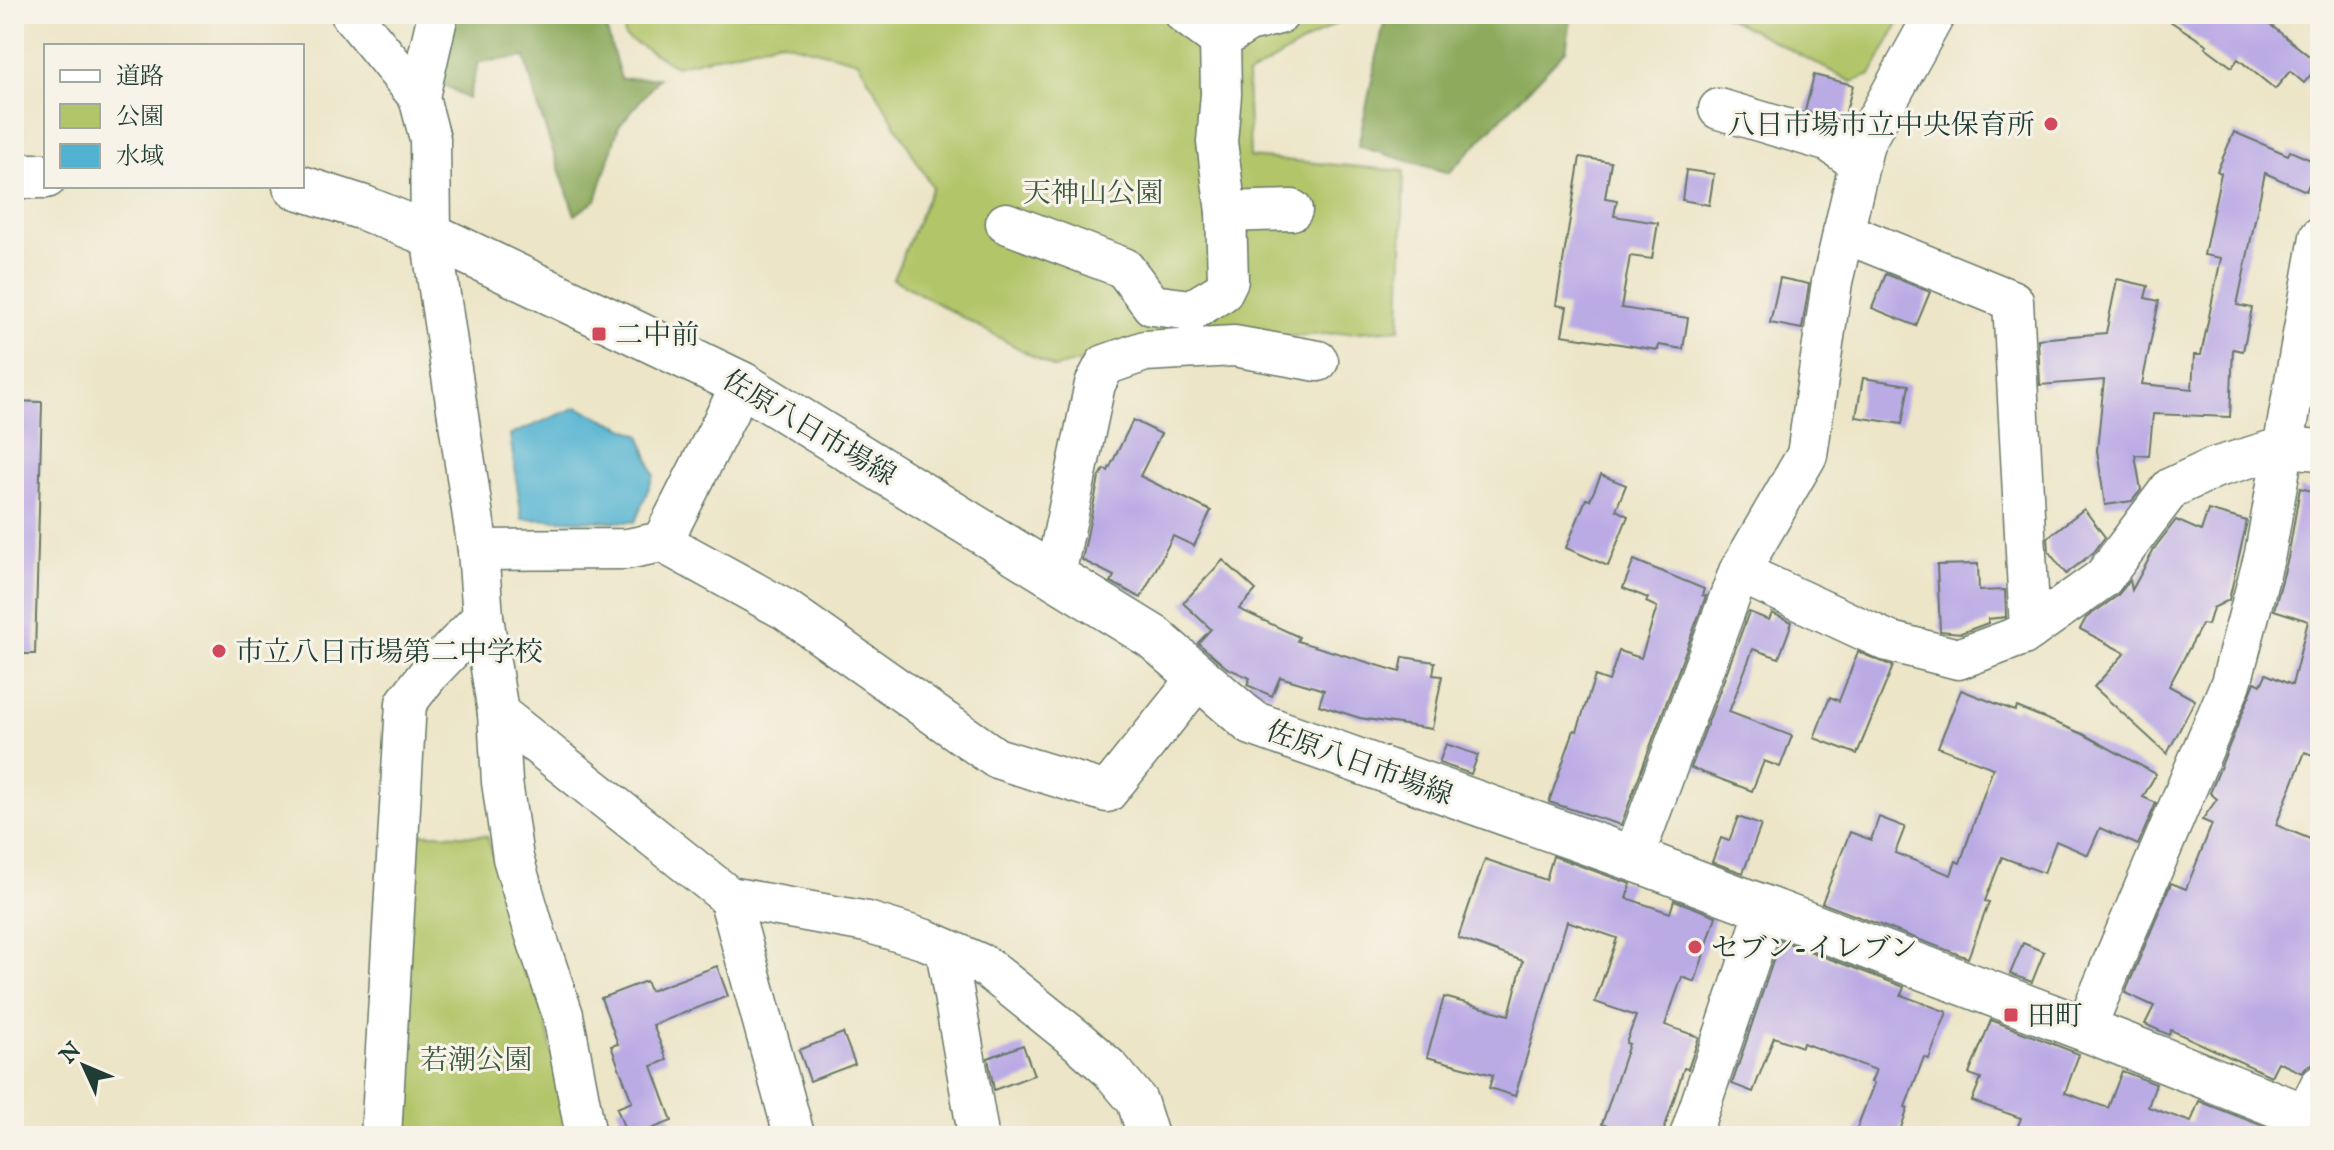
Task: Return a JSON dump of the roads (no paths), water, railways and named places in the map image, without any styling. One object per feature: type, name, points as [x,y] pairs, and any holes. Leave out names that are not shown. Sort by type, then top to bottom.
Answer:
[{"type":"main road","points":[[14,176],[44,176]]},
{"type":"main road","name":"佐原八日市場線","points":[[301,188],[364,208],[431,235],[742,384],[1153,637],[1252,723],[1633,859],[2310,1115]]},
{"type":"street","points":[[351,14],[419,97],[430,139],[431,235],[478,550],[483,617],[498,713],[502,782],[513,858],[563,1015],[586,1136]]},
{"type":"street","points":[[419,97],[438,14]]},
{"type":"street","points":[[1185,14],[1220,40]]},
{"type":"street","points":[[1220,40],[1248,22],[1279,14]]},
{"type":"street","points":[[1633,859],[1739,572],[1807,455],[1832,282],[1864,143],[1935,14]]},
{"type":"street","points":[[1006,223],[1124,268],[1152,305],[1192,310],[1222,292],[1228,280],[1226,212],[1217,142],[1221,94],[1220,40]]},
{"type":"street","points":[[1719,109],[1830,142],[1859,163]]},
{"type":"street","points":[[1226,212],[1292,210]]},
{"type":"street","points":[[1843,232],[2013,301],[2030,630]]},
{"type":"street","points":[[2085,1029],[2231,683],[2265,554],[2302,448],[2320,237]]},
{"type":"street","points":[[1222,292],[1233,309],[1234,346]]},
{"type":"street","points":[[1055,575],[1095,384],[1105,365],[1145,351],[1234,346],[1318,361]]},
{"type":"street","points":[[662,542],[742,384]]},
{"type":"street","points":[[1739,572],[1888,641],[1958,659],[2023,635],[2103,578],[2171,488],[2214,468],[2302,448]]},
{"type":"street","points":[[478,550],[627,549],[662,542],[786,610],[996,758],[1107,792],[1199,677]]},
{"type":"street","points":[[381,1136],[406,703],[430,672],[483,617]]},
{"type":"street","points":[[498,713],[729,897],[867,922],[926,940],[985,966],[1110,1069],[1137,1101],[1148,1136]]},
{"type":"street","points":[[729,897],[792,1136]]},
{"type":"street","points":[[1690,1136],[1766,910]]},
{"type":"street","points":[[946,949],[976,1136]]},
{"type":"water","points":[[577,407],[640,435],[654,475],[635,522],[522,519],[510,435]]},
{"type":"place","name":"八日市場市立中央保育所","points":[[2051,124]]},
{"type":"place","name":"二中前","points":[[599,334]]},
{"type":"place","name":"市立八日市場第二中学校","points":[[219,651]]},
{"type":"place","name":"セブン-イレブン","points":[[1695,947]]},
{"type":"place","name":"田町","points":[[2011,1015]]},
{"type":"park label","name":"天神山公園","points":[[1093,192]]},
{"type":"park label","name":"若潮公園","points":[[476,1059]]}]
